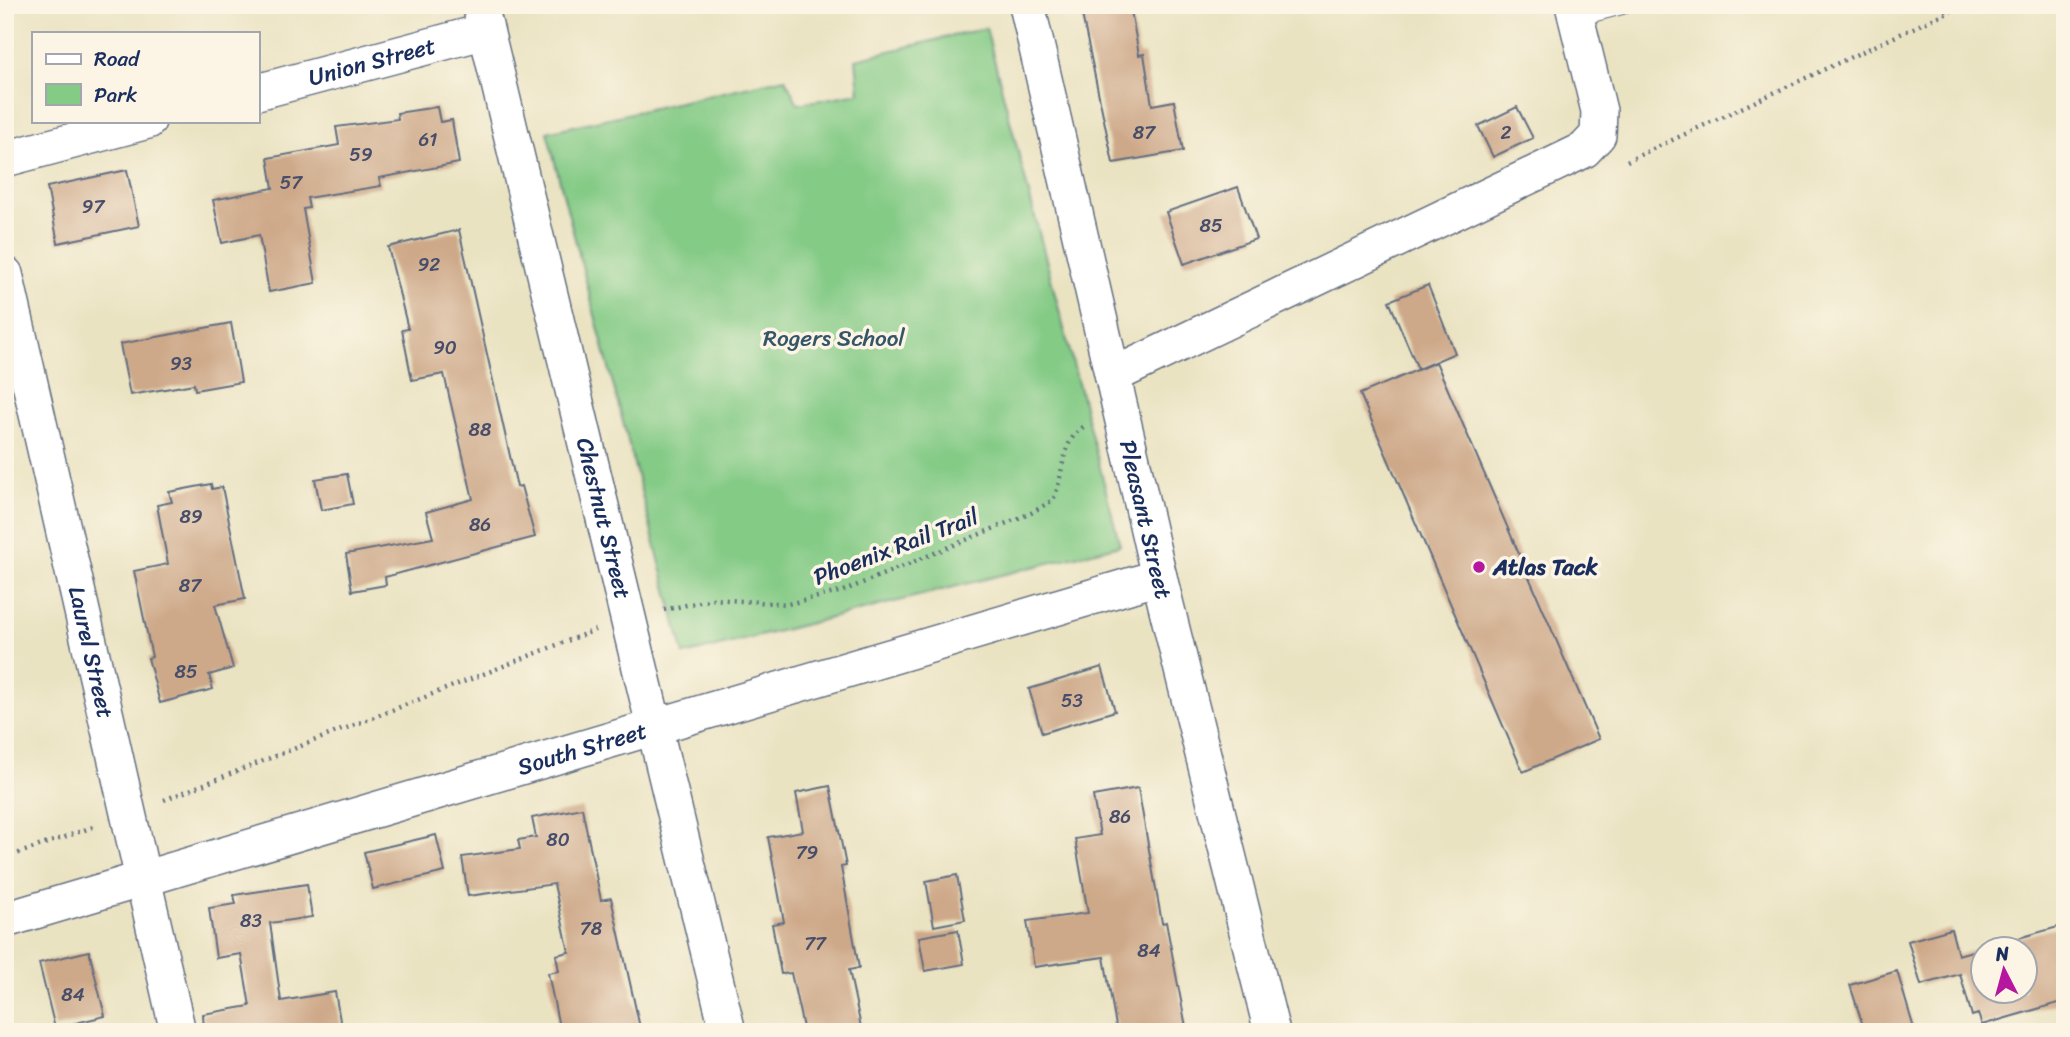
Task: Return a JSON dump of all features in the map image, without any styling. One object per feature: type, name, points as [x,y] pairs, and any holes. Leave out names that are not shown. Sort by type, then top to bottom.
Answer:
[{"type":"street","name":"Pleasant Street","points":[[1027,5],[1159,577],[1272,1032]]},
{"type":"street","points":[[1114,375],[1564,162],[1584,150],[1598,135],[1597,100],[1575,11]]},
{"type":"street","name":"Union Street","points":[[259,91],[483,18]]},
{"type":"street","name":"Chestnut Street","points":[[483,18],[627,618],[657,728],[728,1032]]},
{"type":"street","points":[[5,159],[144,122]]},
{"type":"street","name":"Laurel Street","points":[[5,274],[178,1032]]},
{"type":"street","name":"South Street","points":[[5,920],[1159,577]]},
{"type":"lane","points":[[1575,11],[1622,5]]},
{"type":"path","name":"Phoenix Rail Trail","points":[[5,858],[128,814],[627,618],[713,599],[788,604],[843,591],[1049,504],[1058,487],[1068,443],[1080,428]]},
{"type":"green space","name":"Rogers School","points":[[986,28],[1120,545],[684,655],[547,132],[785,78],[798,104],[859,93],[856,59]]},
{"type":"building","points":[[1080,5],[1130,5],[1139,55],[1144,54],[1152,105],[1174,101],[1183,151],[1113,163]]},
{"type":"building","points":[[437,107],[440,122],[452,120],[459,163],[379,178],[381,186],[307,198],[309,208],[303,209],[316,283],[269,292],[259,235],[222,243],[213,200],[273,188],[268,158],[339,145],[336,127],[398,119],[397,113]]},
{"type":"building","points":[[1517,107],[1533,138],[1493,157],[1478,126]]},
{"type":"building","points":[[127,170],[139,226],[58,243],[47,187]]},
{"type":"building","points":[[1238,187],[1256,239],[1184,264],[1166,212]]},
{"type":"building","points":[[459,230],[517,487],[521,486],[535,537],[385,577],[386,585],[352,591],[346,554],[433,538],[426,512],[473,499],[444,374],[412,380],[402,330],[408,329],[388,247]]},
{"type":"building","points":[[1428,285],[1455,353],[1418,369],[1389,301]]},
{"type":"building","points":[[231,323],[241,382],[195,390],[194,384],[130,395],[120,344]]},
{"type":"building","name":"Atlas Tack","points":[[1436,362],[1599,739],[1523,772],[1360,394]]},
{"type":"building","points":[[347,474],[353,504],[321,510],[315,479]]},
{"type":"building","points":[[211,484],[212,489],[222,487],[245,599],[215,605],[233,668],[209,675],[213,689],[160,703],[148,658],[152,657],[134,571],[168,564],[157,505],[172,502],[169,492]]},
{"type":"building","points":[[1102,667],[1115,711],[1042,733],[1029,689]]},
{"type":"building","points":[[830,786],[846,866],[841,867],[859,968],[849,970],[862,1032],[804,1032],[791,973],[781,974],[772,924],[784,922],[768,837],[803,831],[796,793]]},
{"type":"building","points":[[1138,788],[1162,923],[1166,922],[1187,1032],[1117,1032],[1104,957],[1034,967],[1027,921],[1088,913],[1075,839],[1100,835],[1093,796]]},
{"type":"building","points":[[582,808],[601,900],[611,898],[641,1032],[560,1032],[548,973],[559,971],[556,955],[569,952],[554,884],[468,896],[462,857],[520,849],[518,840],[536,837],[532,818]]},
{"type":"building","points":[[436,835],[445,872],[373,889],[364,852]]},
{"type":"building","points":[[957,875],[965,920],[934,926],[926,881]]},
{"type":"building","points":[[307,884],[312,917],[270,923],[281,1001],[335,992],[342,1032],[204,1032],[203,1014],[250,1006],[241,954],[216,958],[209,908],[236,904],[234,895]]},
{"type":"building","points":[[2065,925],[2065,1001],[1982,1025],[1978,1014],[1972,1016],[1969,1006],[2038,1006],[2038,936],[2026,936]]},
{"type":"building","points":[[1951,929],[1958,955],[1968,952],[1968,1002],[1960,974],[1921,985],[1908,941]]},
{"type":"building","points":[[958,930],[964,964],[925,971],[919,937]]},
{"type":"building","points":[[89,951],[105,1016],[55,1028],[39,963]]},
{"type":"building","points":[[1897,971],[1915,1032],[1865,1032],[1850,985]]},
{"type":"place","name":"Atlas Tack","points":[[1479,567]]}]
